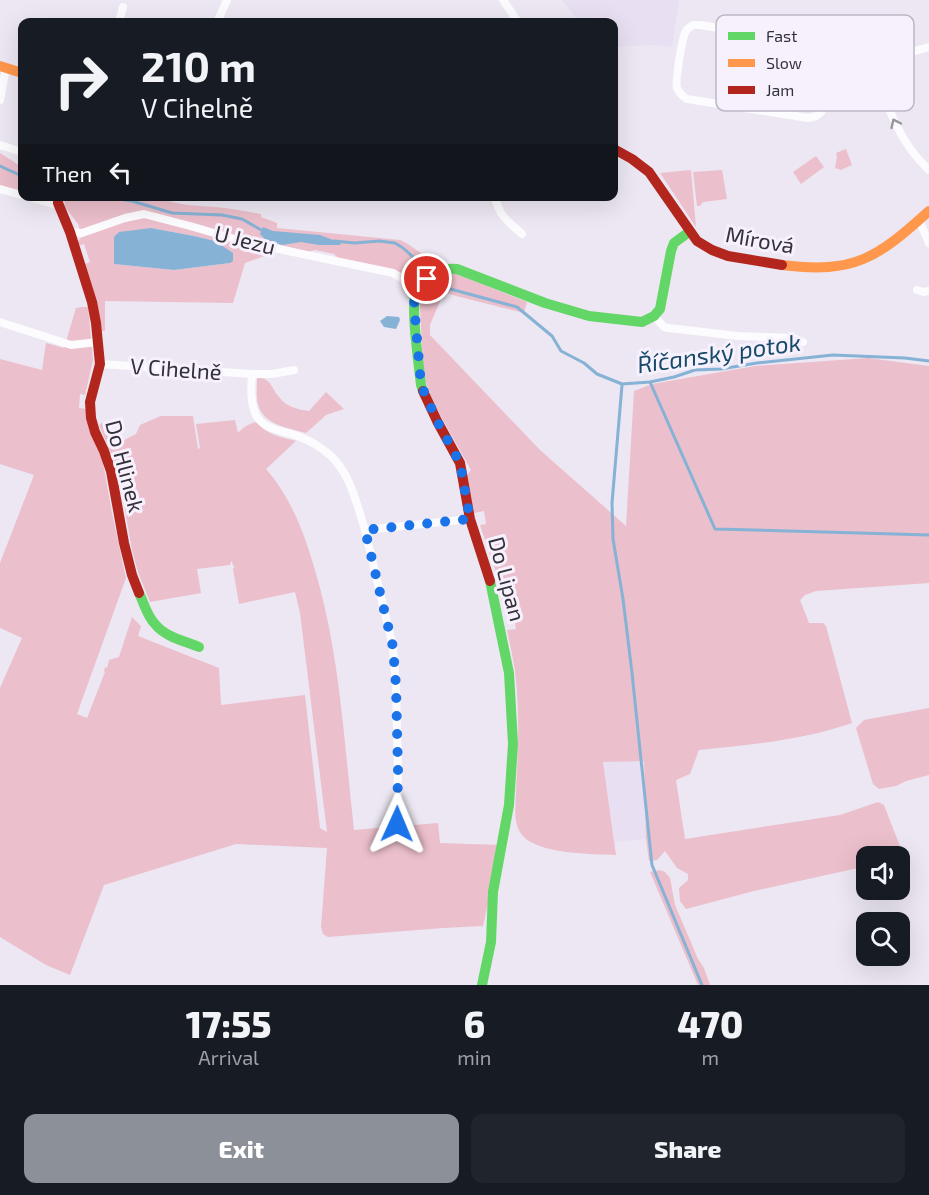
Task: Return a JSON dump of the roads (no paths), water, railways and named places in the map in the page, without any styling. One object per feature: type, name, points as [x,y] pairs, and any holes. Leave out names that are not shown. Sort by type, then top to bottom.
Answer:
[{"type":"street","points":[[219,18],[227,0]]},
{"type":"street","points":[[504,0],[515,18]]},
{"type":"street","points":[[120,18],[123,7]]},
{"type":"street","points":[[716,28],[693,25],[689,28],[684,36],[676,83],[678,91],[687,99],[716,104]]},
{"type":"street","points":[[914,52],[929,47]]},
{"type":"street","points":[[0,100],[3,67],[18,72]]},
{"type":"street","points":[[763,111],[808,118],[817,117],[822,111]]},
{"type":"street","points":[[889,111],[911,151],[929,170]]},
{"type":"street","points":[[0,145],[18,151]]},
{"type":"street","name":"Mírová","points":[[618,151],[649,172],[697,241],[716,253],[808,268],[851,264],[878,252],[896,240],[929,211]]},
{"type":"street","points":[[0,189],[18,194]]},
{"type":"street","points":[[42,201],[53,204],[57,201]]},
{"type":"street","name":"Do Hlinek","points":[[58,201],[92,302],[100,364],[90,402],[92,418],[95,432],[111,471],[132,575],[155,625],[165,633],[199,646]]},
{"type":"street","points":[[496,201],[500,212],[522,234]]},
{"type":"street","name":"U Jezu","points":[[70,232],[82,232],[144,214],[245,242],[393,273],[410,283],[416,290]]},
{"type":"street","points":[[919,220],[929,243]]},
{"type":"street","points":[[416,290],[427,279],[450,268],[545,303],[589,316],[636,322],[648,320],[654,316],[661,305],[674,243],[689,231]]},
{"type":"street","name":"Do Lipan","points":[[416,290],[414,304],[421,385],[460,463],[470,519],[489,575],[508,673],[513,744],[509,805],[493,892],[491,942],[482,985]]},
{"type":"street","points":[[917,290],[929,291]]},
{"type":"street","points":[[654,316],[664,327],[669,328],[738,336],[793,338],[803,342]]},
{"type":"street","points":[[0,322],[71,345],[98,342]]},
{"type":"street","name":"V Cihelně","points":[[100,364],[252,374],[272,374],[294,370]]},
{"type":"street","name":"V Cihelně","points":[[252,374],[251,399],[257,417],[273,430],[300,437],[321,448],[333,458],[351,486],[365,530]]},
{"type":"street","points":[[397,824],[398,771],[393,647],[365,530],[470,519]]},
{"type":"water","points":[[263,227],[273,231],[320,235],[341,243],[340,245],[319,245],[301,242],[282,245],[265,239],[260,234]]},
{"type":"water","points":[[151,228],[215,241],[233,253],[233,261],[174,270],[114,264],[114,237],[119,232]]},
{"type":"water","points":[[387,316],[399,317],[396,329],[384,327],[380,321]]},
{"type":"waterway","name":"Říčanský potok","points":[[0,166],[18,174]]},
{"type":"waterway","name":"Říčanský potok","points":[[132,201],[172,213],[222,215],[242,219],[263,231]]},
{"type":"waterway","name":"Říčanský potok","points":[[334,241],[395,243],[431,273]]},
{"type":"waterway","name":"Říčanský potok","points":[[435,278],[443,287],[517,307],[552,336],[561,351],[584,363],[597,374],[622,384],[650,382],[695,370],[721,369],[833,355],[929,361]]},
{"type":"waterway","points":[[650,382],[715,529],[929,535]]},
{"type":"waterway","points":[[622,385],[612,503],[613,539],[632,673],[652,865],[702,985]]}]
